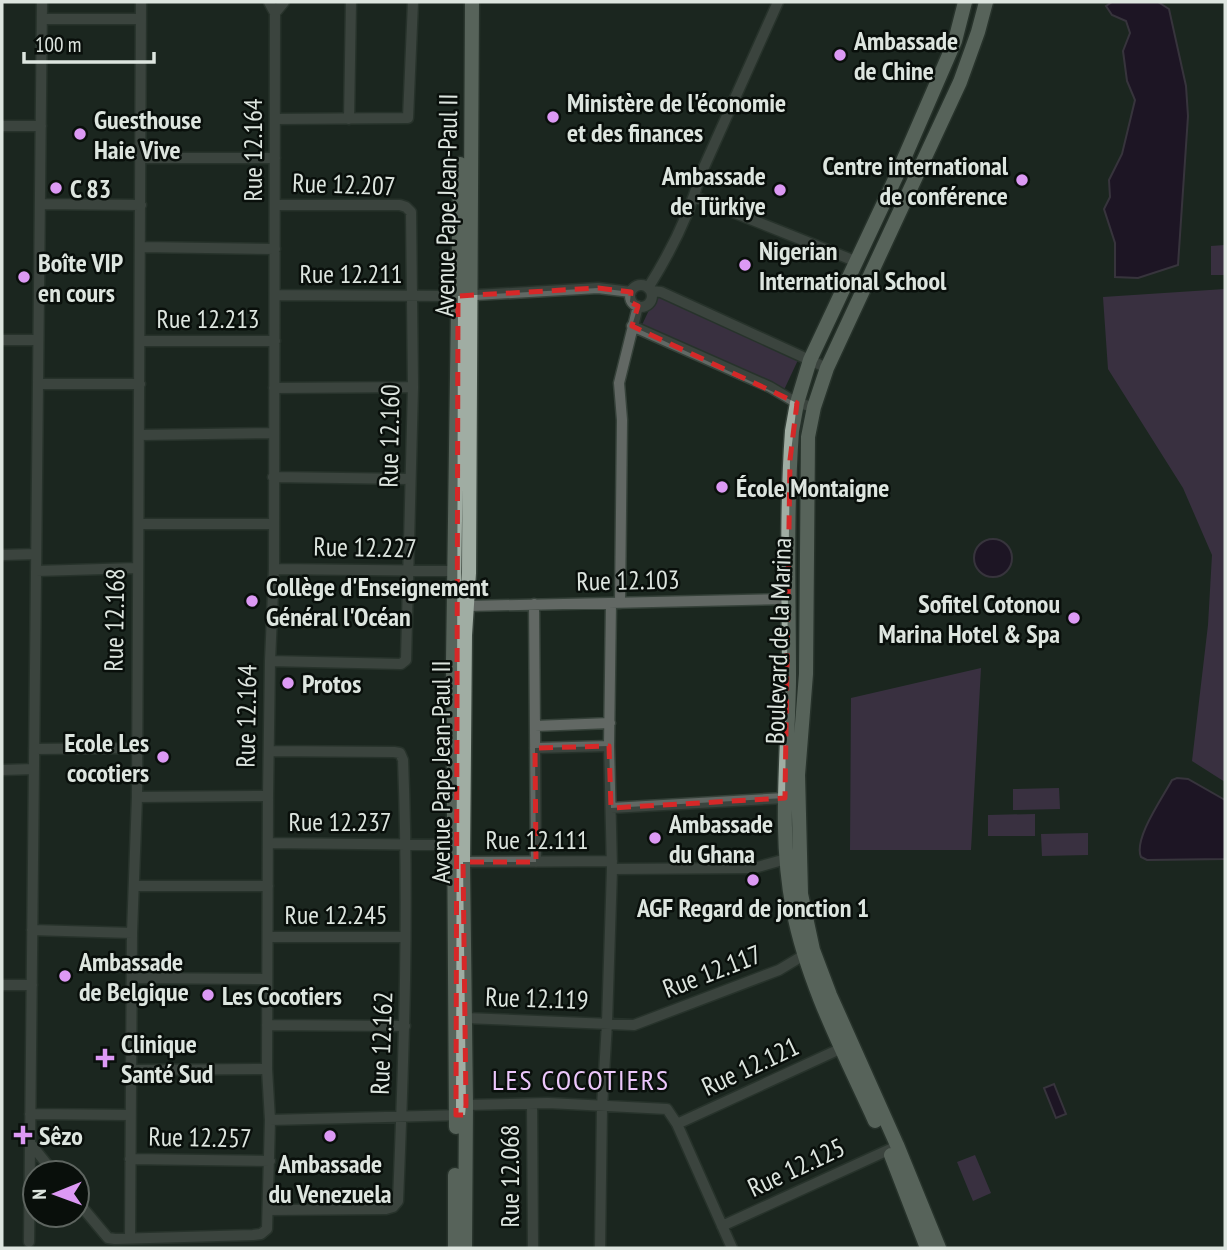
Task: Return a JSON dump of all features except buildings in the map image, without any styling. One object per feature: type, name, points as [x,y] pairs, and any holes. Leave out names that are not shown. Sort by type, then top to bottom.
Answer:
[{"type":"main road","name":"Avenue Pape Jean-Paul II","points":[[455,1248],[465,1018],[465,635],[468,606],[462,2]]},
{"type":"main road","name":"Avenue Pape Jean-Paul II","points":[[465,1248],[453,845],[453,662],[472,2]]},
{"type":"main road","name":"Boulevard de la Marina","points":[[939,1248],[893,1148],[842,1048],[804,955],[793,908],[786,859],[785,798],[790,460],[797,403],[810,360],[896,177],[955,41],[965,2]]},
{"type":"main road","name":"Boulevard de la Marina","points":[[927,1248],[893,1148],[813,950],[801,894],[798,775],[806,674],[807,456],[814,407],[827,368],[960,82],[986,2]]},
{"type":"street","points":[[28,1246],[42,2]]},
{"type":"street","name":"Rue 12.168","points":[[130,1238],[132,933],[137,797],[141,2]]},
{"type":"street","points":[[269,2],[275,13],[284,2]]},
{"type":"street","points":[[349,119],[351,2]]},
{"type":"street","points":[[275,120],[408,118],[413,2]]},
{"type":"street","points":[[638,306],[649,303],[649,289],[671,250],[695,197],[701,176],[778,2]]},
{"type":"street","name":"Rue 12.164","points":[[268,1210],[268,796],[274,569],[275,13]]},
{"type":"street","points":[[42,19],[141,19]]},
{"type":"street","points":[[2,126],[41,126]]},
{"type":"street","points":[[142,158],[275,158]]},
{"type":"street","points":[[695,197],[855,261]]},
{"type":"street","points":[[40,204],[141,205]]},
{"type":"street","name":"Rue 12.207","points":[[275,205],[400,205],[411,212]]},
{"type":"street","name":"Rue 12.160","points":[[270,662],[401,664],[405,660],[410,570],[413,387],[411,212]]},
{"type":"street","points":[[141,247],[275,249]]},
{"type":"street","points":[[638,306],[631,301],[631,292],[636,286],[661,292],[827,368]]},
{"type":"street","name":"Rue 12.211","points":[[275,295],[463,296],[598,288],[631,292]]},
{"type":"street","points":[[600,1248],[602,1107],[612,865],[610,723],[621,420],[619,383],[638,306]]},
{"type":"street","points":[[632,326],[758,382],[797,403],[814,407]]},
{"type":"street","points":[[2,340],[38,340]]},
{"type":"street","name":"Rue 12.213","points":[[141,341],[275,341]]},
{"type":"street","points":[[38,384],[140,384]]},
{"type":"street","points":[[274,388],[413,387]]},
{"type":"street","points":[[140,435],[273,433]]},
{"type":"street","points":[[274,477],[410,479]]},
{"type":"street","points":[[139,524],[273,524]]},
{"type":"street","points":[[2,555],[36,554]]},
{"type":"street","points":[[36,571],[137,568]]},
{"type":"street","name":"Rue 12.227","points":[[274,569],[456,571]]},
{"type":"street","name":"Rue 12.103","points":[[468,606],[789,599]]},
{"type":"street","points":[[534,604],[536,862]]},
{"type":"street","points":[[535,726],[610,723]]},
{"type":"street","points":[[535,748],[610,746]]},
{"type":"street","points":[[34,749],[136,748]]},
{"type":"street","name":"Rue 12.162","points":[[268,1210],[393,1207],[398,1201],[405,1026],[407,845],[403,760],[400,753],[269,751]]},
{"type":"street","points":[[2,770],[34,769]]},
{"type":"street","points":[[137,797],[268,796]]},
{"type":"street","points":[[611,808],[785,798]]},
{"type":"street","name":"Rue 12.237","points":[[268,844],[453,845]]},
{"type":"street","name":"Rue 12.111","points":[[464,862],[754,867],[786,859]]},
{"type":"street","points":[[135,886],[268,886]]},
{"type":"street","points":[[32,930],[132,933]]},
{"type":"street","name":"Rue 12.245","points":[[268,937],[405,937]]},
{"type":"street","name":"Rue 12.117","points":[[634,1025],[779,970],[804,955]]},
{"type":"street","points":[[133,978],[267,979]]},
{"type":"street","points":[[2,985],[32,985]]},
{"type":"street","name":"Rue 12.119","points":[[465,1018],[634,1025]]},
{"type":"street","points":[[267,1025],[405,1026]]},
{"type":"street","name":"Rue 12.121","points":[[677,1124],[842,1048]]},
{"type":"street","points":[[131,1070],[267,1069]]},
{"type":"street","points":[[270,1120],[463,1112],[532,1104],[667,1109],[677,1124],[732,1248]]},
{"type":"street","name":"Rue 12.068","points":[[532,1104],[533,1248]]},
{"type":"street","points":[[30,1114],[130,1115]]},
{"type":"street","points":[[30,1143],[43,1159]]},
{"type":"street","name":"Rue 12.125","points":[[722,1226],[893,1148]]},
{"type":"street","name":"Rue 12.257","points":[[130,1159],[270,1161]]},
{"type":"street","points":[[91,1217],[108,1238],[261,1234],[267,1229],[268,1210]]},
{"type":"highlighted area","points":[[598,288],[631,292],[630,302],[638,306],[632,326],[797,403],[790,460],[785,798],[611,808],[609,746],[535,748],[536,862],[463,862],[466,1105],[465,1115],[456,1115],[458,296]]},
{"type":"shaded area","points":[[1112,2],[1158,2],[1169,9],[1186,86],[1188,116],[1178,265],[1138,278],[1115,277],[1115,243],[1104,209],[1110,197],[1109,180],[1122,154],[1135,100],[1127,81],[1123,51],[1130,33],[1126,21],[1112,15],[1106,6]]},
{"type":"shaded area","points":[[1225,245],[1225,275],[1211,275],[1211,246]]},
{"type":"shaded area","points":[[1225,289],[1225,782],[1192,761],[1208,625],[1212,555],[1183,488],[1108,369],[1103,297]]},
{"type":"shaded area","points":[[657,293],[798,360],[783,392],[642,325]]},
{"type":"shaded area","points":[[993,539],[1007,544],[1012,558],[1007,572],[993,577],[979,572],[974,558],[979,544]]},
{"type":"shaded area","points":[[981,668],[971,850],[850,850],[851,698]]},
{"type":"shaded area","points":[[1188,779],[1225,800],[1225,859],[1147,860],[1141,857],[1141,840],[1145,829],[1172,780]]},
{"type":"shaded area","points":[[1059,788],[1060,809],[1013,810],[1013,789]]},
{"type":"shaded area","points":[[1035,814],[1035,836],[988,836],[988,815]]},
{"type":"shaded area","points":[[1088,833],[1088,855],[1042,856],[1041,834]]},
{"type":"shaded area","points":[[1054,1084],[1066,1114],[1056,1118],[1044,1088]]},
{"type":"shaded area","points":[[975,1155],[991,1193],[973,1201],[957,1162]]},
{"type":"place","name":"Ambassade de Chine","points":[[840,55]]},
{"type":"place","name":"Ministère de l'économie et des finances","points":[[553,117]]},
{"type":"place","name":"Guesthouse Haie Vive","points":[[80,134]]},
{"type":"place","name":"Centre international de conférence","points":[[1022,180]]},
{"type":"place","name":"C 83","points":[[56,188]]},
{"type":"place","name":"Ambassade de Türkiye","points":[[780,190]]},
{"type":"place","name":"Nigerian International School","points":[[745,265]]},
{"type":"place","name":"Boîte VIP en cours","points":[[24,277]]},
{"type":"place","name":"École Montaigne","points":[[722,487]]},
{"type":"place","name":"Collège d'Enseignement Général l'Océan","points":[[252,601]]},
{"type":"place","name":"Sofitel Cotonou Marina Hotel & Spa","points":[[1074,618]]},
{"type":"place","name":"Protos","points":[[288,683]]},
{"type":"place","name":"Ecole Les cocotiers","points":[[163,757]]},
{"type":"place","name":"Ambassade du Ghana","points":[[655,838]]},
{"type":"place","name":"AGF Regard de jonction 1","points":[[753,880]]},
{"type":"place","name":"Ambassade de Belgique","points":[[65,976]]},
{"type":"place","name":"Les Cocotiers","points":[[208,995]]},
{"type":"place","name":"Clinique Santé Sud","points":[[105,1058]]},
{"type":"place","name":"Sêzo","points":[[23,1135]]},
{"type":"place","name":"Ambassade du Venezuela","points":[[330,1136]]},
{"type":"district","name":"LES COCOTIERS","points":[[581,1079]]}]
